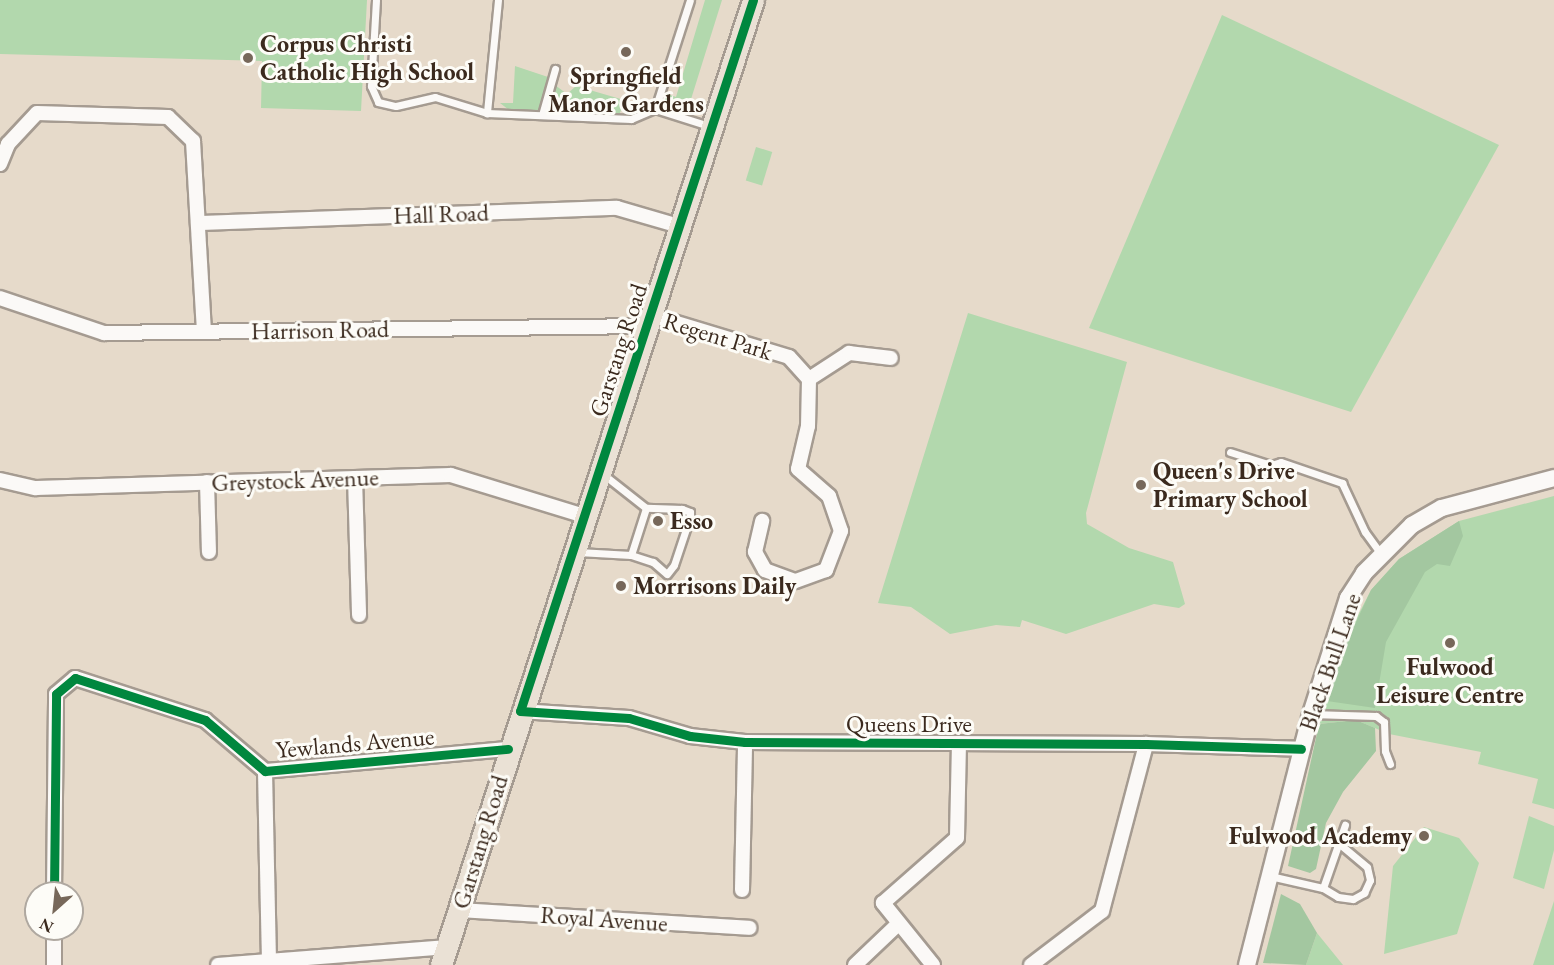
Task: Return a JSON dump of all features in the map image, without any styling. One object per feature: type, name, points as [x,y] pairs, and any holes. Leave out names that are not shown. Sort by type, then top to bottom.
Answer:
[{"type":"highway","name":"Garstang Road","points":[[444,956],[520,711],[753,0]]},
{"type":"street","points":[[0,164],[8,144],[37,113],[168,117],[193,141],[201,223],[204,332]]},
{"type":"street","name":"Hall Road","points":[[201,223],[617,208],[679,226]]},
{"type":"street","name":"Harrison Road","points":[[0,298],[104,333],[648,320]]},
{"type":"street","name":"Regent Park","points":[[648,320],[789,357],[808,379]]},
{"type":"street","points":[[762,521],[755,552],[765,570],[795,581],[825,570],[841,531],[829,496],[798,469],[808,426],[808,379],[849,353],[891,358]]},
{"type":"street","name":"Greystock Avenue","points":[[0,480],[36,488],[451,475],[584,516]]},
{"type":"street","points":[[355,478],[359,615]]},
{"type":"street","name":"Black Bull Lane","points":[[1247,965],[1301,749],[1348,598],[1380,553],[1412,525],[1442,508],[1554,478]]},
{"type":"street","points":[[207,482],[209,552]]},
{"type":"street","name":"Yewlands Avenue","points":[[54,881],[56,694],[75,678],[206,720],[265,771],[508,749]]},
{"type":"street","name":"Queens Drive","points":[[520,711],[629,718],[690,736],[745,742],[1146,744],[1301,749]]},
{"type":"street","points":[[742,890],[745,742]]},
{"type":"street","points":[[933,965],[883,903],[957,838],[959,743]]},
{"type":"street","points":[[1031,965],[1102,911],[1146,744]]},
{"type":"street","points":[[265,771],[269,961]]},
{"type":"street","name":"Royal Avenue","points":[[458,910],[749,928]]},
{"type":"street","points":[[855,965],[898,924]]},
{"type":"street","points":[[54,941],[54,965]]},
{"type":"street","points":[[218,965],[269,961],[444,956]]},
{"type":"lane","points":[[376,0],[370,86],[378,102],[396,106],[435,97],[487,113],[631,119],[655,109],[711,127]]},
{"type":"lane","points":[[487,113],[498,0]]},
{"type":"lane","points":[[655,109],[690,0]]},
{"type":"lane","points":[[542,115],[555,69]]},
{"type":"lane","points":[[1230,452],[1270,465],[1281,462],[1342,483],[1365,532],[1380,553]]},
{"type":"lane","points":[[572,552],[631,555],[653,562],[667,573],[674,565],[690,517],[690,512],[682,509],[646,508],[599,470]]},
{"type":"lane","points":[[631,555],[646,508]]},
{"type":"lane","points":[[1311,714],[1376,716],[1384,722],[1385,751],[1390,764]]},
{"type":"lane","points":[[1323,888],[1345,825]]},
{"type":"lane","points":[[1270,876],[1323,888],[1338,897],[1353,899],[1364,893],[1370,880],[1367,867],[1338,843]]},
{"type":"green space","name":"Corpus Christi Catholic High School","points":[[0,0],[367,0],[361,111],[261,108],[262,61],[0,54]]},
{"type":"green space","points":[[705,0],[722,0],[687,112],[666,104],[663,99],[665,93],[676,97]]},
{"type":"green space","points":[[1222,15],[1499,145],[1351,412],[1089,328]]},
{"type":"green space","points":[[515,66],[548,77],[539,112],[509,110],[500,103],[513,103]]},
{"type":"green space","points":[[555,85],[567,94],[576,86],[624,100],[620,113],[547,112]]},
{"type":"green space","points":[[756,147],[772,152],[762,185],[746,180]]},
{"type":"green space","points":[[968,313],[1127,362],[1086,513],[1087,524],[1129,548],[1173,562],[1185,604],[1179,608],[1154,604],[1066,634],[1022,620],[1020,627],[996,625],[950,634],[911,607],[878,603]]},
{"type":"green space","name":"Fulwood Leisure Centre","points":[[1554,496],[1554,809],[1532,803],[1538,779],[1478,764],[1481,752],[1389,734],[1356,720],[1319,724],[1353,625],[1371,590],[1399,559],[1459,521]]},
{"type":"green space","points":[[1459,521],[1463,536],[1450,566],[1437,564],[1425,572],[1386,642],[1375,708],[1327,701],[1338,661],[1371,590],[1399,559]]},
{"type":"green space","points":[[1356,720],[1375,728],[1376,751],[1343,792],[1326,823],[1316,869],[1310,873],[1288,866],[1319,724]]},
{"type":"green space","points":[[1529,816],[1554,826],[1554,850],[1544,889],[1513,878]]},
{"type":"green space","points":[[1424,827],[1459,838],[1479,863],[1457,934],[1384,954],[1393,866]]},
{"type":"green space","points":[[1281,894],[1300,904],[1317,933],[1306,965],[1263,963]]},
{"type":"green space","points":[[1554,901],[1554,965],[1533,965]]},
{"type":"green space","points":[[1317,933],[1343,965],[1306,965]]},
{"type":"cycle path","points":[[753,0],[520,711],[629,718],[690,736],[745,742],[1146,744],[1301,749]]},
{"type":"cycle path","points":[[54,881],[56,694],[75,678],[205,720],[265,771],[508,749]]},
{"type":"place","name":"Springfield Manor Gardens","points":[[626,52]]},
{"type":"place","name":"Corpus Christi Catholic High School","points":[[248,58]]},
{"type":"place","name":"Queen's Drive Primary School","points":[[1141,485]]},
{"type":"place","name":"Esso","points":[[658,521]]},
{"type":"place","name":"Morrisons Daily","points":[[621,586]]},
{"type":"place","name":"Fulwood Leisure Centre","points":[[1450,643]]},
{"type":"place","name":"Fulwood Academy","points":[[1424,836]]}]
